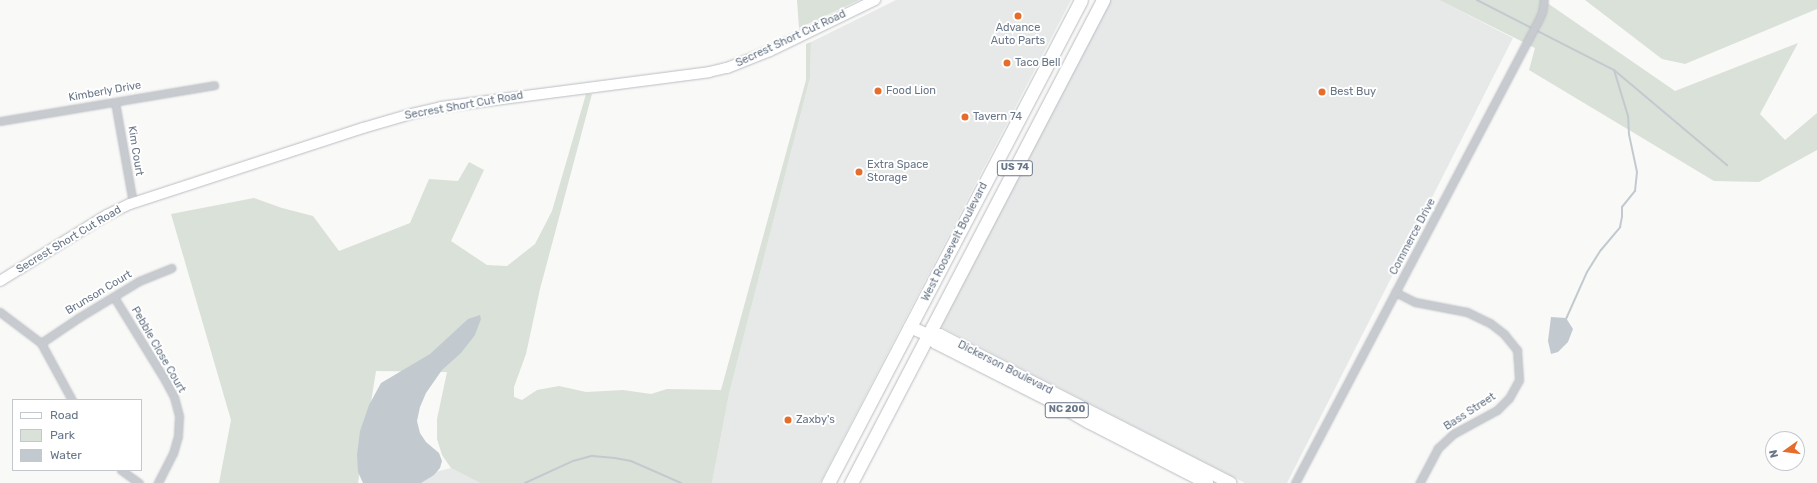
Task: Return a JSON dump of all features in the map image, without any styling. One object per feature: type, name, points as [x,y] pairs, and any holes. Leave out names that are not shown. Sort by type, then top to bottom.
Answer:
[{"type":"highway","name":"West Roosevelt Boulevard","points":[[828,483],[1081,0]]},
{"type":"highway","name":"West Roosevelt Boulevard","points":[[851,483],[1103,0]]},
{"type":"main road","name":"Secrest Short Cut Road","points":[[0,281],[107,215],[133,203],[411,114],[500,98],[709,72],[727,68],[770,51],[875,0]]},
{"type":"main road","name":"Dickerson Boulevard","points":[[910,327],[928,335],[936,343],[1057,404],[1088,422],[1207,483]]},
{"type":"main road","name":"Dickerson Boulevard","points":[[928,335],[940,335],[1230,483]]},
{"type":"main road","name":"NC 200","points":[[1057,404],[1062,402],[1090,414],[1099,416]]},
{"type":"street","name":"Commerce Drive","points":[[1295,483],[1538,21],[1542,12],[1544,0]]},
{"type":"street","name":"Kimberly Drive","points":[[0,121],[214,85]]},
{"type":"street","name":"Kim Court","points":[[116,102],[133,203]]},
{"type":"street","name":"Brunson Court","points":[[41,343],[139,282],[171,268]]},
{"type":"street","name":"Bass Street","points":[[1395,292],[1415,302],[1467,312],[1490,323],[1504,334],[1517,350],[1518,380],[1509,398],[1496,410],[1453,434],[1438,448],[1418,483]]},
{"type":"street","name":"Pebble Close Court","points":[[114,297],[165,380],[174,397],[179,416],[178,436],[173,453],[158,483]]},
{"type":"street","points":[[0,312],[41,343],[71,399]]},
{"type":"street","points":[[122,471],[138,483]]},
{"type":"shaded area","points":[[896,0],[1071,0],[820,483],[712,483],[729,394],[810,78],[811,42]]},
{"type":"shaded area","points":[[1106,0],[1439,0],[1513,38],[1287,483],[1245,483],[941,327]]},
{"type":"shaded area","points":[[451,468],[480,483],[391,483]]},
{"type":"green space","points":[[797,0],[859,0],[799,28]]},
{"type":"green space","points":[[1439,0],[1543,0],[1675,91],[1798,43],[1760,114],[1785,140],[1817,113],[1817,150],[1759,182],[1714,181],[1529,70],[1535,48]]},
{"type":"green space","points":[[1585,0],[1817,0],[1817,9],[1685,64],[1662,59]]},
{"type":"green space","points":[[811,42],[810,78],[729,394],[712,483],[480,483],[451,468],[442,455],[437,439],[437,419],[447,372],[376,371],[358,483],[219,483],[231,420],[171,214],[254,198],[282,208],[313,216],[339,251],[410,223],[429,179],[458,181],[469,162],[484,170],[451,241],[487,265],[507,266],[535,244],[552,211],[586,94],[592,94],[540,289],[526,354],[514,387],[514,397],[522,400],[537,390],[559,386],[586,392],[623,390],[651,394],[667,389],[721,390],[806,80],[806,44]]},
{"type":"water","points":[[480,315],[481,319],[475,335],[461,353],[442,370],[426,393],[420,407],[417,421],[420,433],[426,442],[439,453],[442,461],[440,468],[434,475],[421,483],[363,483],[358,472],[357,455],[360,431],[369,405],[381,383],[430,354],[468,319]]},
{"type":"water","points":[[1551,317],[1566,318],[1573,329],[1568,342],[1558,352],[1551,354],[1548,341]]},
{"type":"waterway","points":[[1477,0],[1614,70],[1727,165]]},
{"type":"waterway","points":[[1566,319],[1587,272],[1601,250],[1620,227],[1622,207],[1635,191],[1637,172],[1629,134],[1628,116],[1614,70]]},
{"type":"waterway","points":[[525,483],[573,461],[592,456],[631,461],[681,483]]},
{"type":"place","name":"Advance Auto Parts","points":[[1018,16]]},
{"type":"place","name":"Taco Bell","points":[[1007,63]]},
{"type":"place","name":"Food Lion","points":[[878,91]]},
{"type":"place","name":"Best Buy","points":[[1322,92]]},
{"type":"place","name":"Tavern 74","points":[[965,117]]},
{"type":"place","name":"Extra Space Storage","points":[[859,172]]},
{"type":"place","name":"Zaxby's","points":[[788,420]]}]
